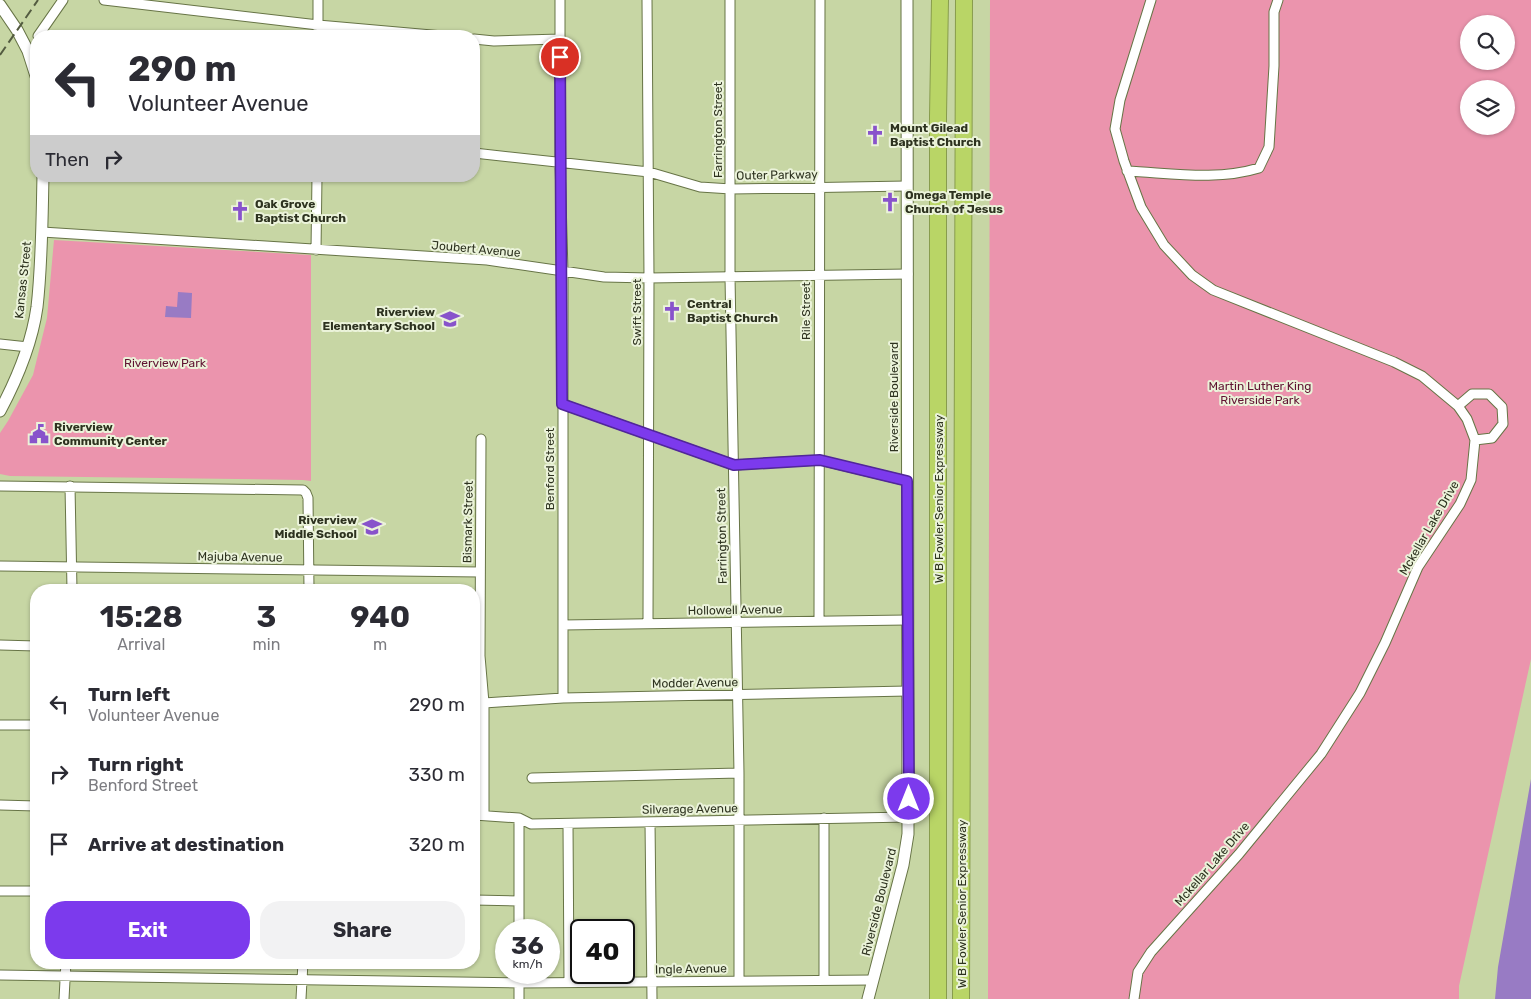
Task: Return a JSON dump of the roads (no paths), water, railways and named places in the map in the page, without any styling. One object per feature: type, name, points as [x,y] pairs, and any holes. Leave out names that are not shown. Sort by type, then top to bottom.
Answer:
[{"type":"highway","name":"W B Fowler Senior Expressway","points":[[938,999],[938,116],[940,0]]},
{"type":"highway","name":"W B Fowler Senior Expressway","points":[[961,999],[964,0]]},
{"type":"street","points":[[42,30],[63,0]]},
{"type":"street","points":[[104,0],[375,30]]},
{"type":"street","points":[[318,0],[318,30]]},
{"type":"street","name":"Benford Street","points":[[560,0],[560,162],[563,272],[563,698]]},
{"type":"street","name":"Swift Street","points":[[647,0],[649,278],[648,623]]},
{"type":"street","name":"Farrington Street","points":[[730,0],[730,277],[739,820],[739,981]]},
{"type":"street","name":"Rile Street","points":[[819,621],[820,0]]},
{"type":"street","name":"Riverside Boulevard","points":[[868,999],[906,856],[909,817],[907,620],[907,0]]},
{"type":"street","name":"Mckellar Lake Drive","points":[[1134,999],[1138,972],[1151,952],[1239,854],[1314,762],[1360,693],[1385,643],[1418,567],[1460,504],[1471,480],[1474,440],[1467,418],[1458,406],[1422,376],[1394,362],[1213,290],[1192,275],[1164,245],[1141,207],[1115,129],[1120,100],[1151,0]]},
{"type":"street","points":[[1128,171],[1197,175],[1242,173],[1260,168],[1269,147],[1274,66],[1274,12],[1278,0]]},
{"type":"street","points":[[0,5],[3,17],[17,30],[30,56]]},
{"type":"street","points":[[480,40],[494,41],[560,39]]},
{"type":"street","name":"Outer Parkway","points":[[480,154],[648,172],[700,187],[731,189],[907,186]]},
{"type":"street","name":"Kansas Street","points":[[0,411],[14,384],[28,347],[37,307],[43,182]]},
{"type":"street","points":[[316,250],[317,182]]},
{"type":"street","name":"Joubert Avenue","points":[[42,232],[487,260],[604,277],[908,274]]},
{"type":"street","points":[[0,344],[28,347]]},
{"type":"street","points":[[1458,406],[1472,394],[1489,394],[1502,407],[1503,424],[1492,438],[1474,440]]},
{"type":"street","points":[[562,404],[734,465],[820,460],[907,481]]},
{"type":"street","name":"Bismark Street","points":[[480,584],[481,439]]},
{"type":"street","points":[[0,486],[303,490],[308,498],[309,584]]},
{"type":"street","points":[[70,486],[72,584]]},
{"type":"street","name":"Majuba Avenue","points":[[0,566],[480,572]]},
{"type":"street","name":"Hollowell Avenue","points":[[563,625],[907,620]]},
{"type":"street","points":[[0,645],[30,646]]},
{"type":"street","name":"Bismark Street","points":[[480,676],[484,703],[480,729]]},
{"type":"street","name":"Modder Avenue","points":[[484,703],[563,698],[908,691]]},
{"type":"street","points":[[0,725],[30,725]]},
{"type":"street","name":"Bismark Street","points":[[480,751],[484,815]]},
{"type":"street","points":[[532,778],[738,773]]},
{"type":"street","points":[[0,805],[30,806]]},
{"type":"street","name":"Silverage Avenue","points":[[480,815],[519,818],[531,824],[909,817]]},
{"type":"street","points":[[518,919],[519,818]]},
{"type":"street","points":[[824,818],[824,980]]},
{"type":"street","points":[[650,822],[652,999]]},
{"type":"street","points":[[568,824],[568,982]]},
{"type":"street","points":[[0,890],[30,891]]},
{"type":"street","points":[[480,900],[518,901]]},
{"type":"street","points":[[64,999],[66,969]]},
{"type":"street","points":[[300,999],[303,969]]},
{"type":"street","name":"Ingle Avenue","points":[[0,975],[495,983]]},
{"type":"street","name":"Ingle Avenue","points":[[560,982],[872,980]]},
{"type":"street","points":[[519,984],[519,999]]},
{"type":"railway","points":[[0,55],[38,0]]},
{"type":"place","name":"Mount Gilead Baptist Church","points":[[875,135]]},
{"type":"place","name":"Omega Temple Church of Jesus","points":[[890,202]]},
{"type":"place","name":"Oak Grove Baptist Church","points":[[240,211]]},
{"type":"place","name":"Central Baptist Church","points":[[672,311]]},
{"type":"place","name":"Riverview Elementary School","points":[[450,319]]},
{"type":"place","name":"Riverview Community Center","points":[[39,434]]},
{"type":"place","name":"Riverview Middle School","points":[[372,527]]},
{"type":"park label","name":"Riverview Park","points":[[165,363]]},
{"type":"park label","name":"Martin Luther King Riverside Park","points":[[1260,393]]}]
